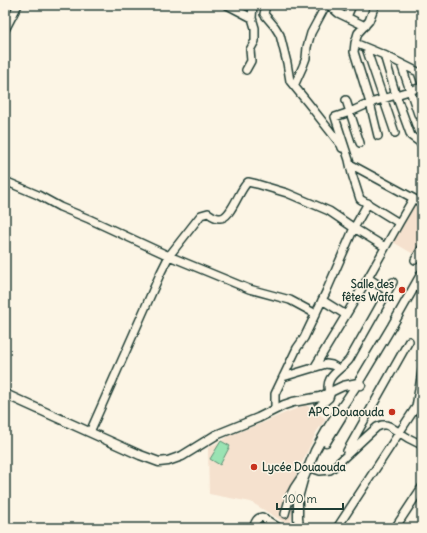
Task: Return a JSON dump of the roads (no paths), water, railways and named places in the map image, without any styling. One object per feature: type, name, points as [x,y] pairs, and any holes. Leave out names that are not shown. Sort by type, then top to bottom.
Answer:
[{"type":"main road","points":[[359,384],[422,273]]},
{"type":"main road","points":[[304,528],[302,509],[303,498],[315,451],[396,327],[422,281]]},
{"type":"main road","points":[[5,394],[140,455],[159,462],[168,461],[182,456],[216,435],[293,402],[320,397],[343,386],[359,384]]},
{"type":"main road","points":[[299,528],[298,498],[303,480],[310,468]]},
{"type":"street","points":[[5,30],[18,5]]},
{"type":"street","points":[[227,5],[252,18]]},
{"type":"street","points":[[246,70],[251,61],[250,50],[254,41],[255,28],[252,18],[253,5]]},
{"type":"street","points":[[266,5],[264,14],[276,27],[280,35],[290,81],[341,145],[349,162],[422,203]]},
{"type":"street","points":[[294,86],[306,58],[311,33],[328,5],[365,26]]},
{"type":"street","points":[[347,17],[352,5]]},
{"type":"street","points":[[376,5],[365,26],[358,33],[354,52],[370,103],[378,136]]},
{"type":"street","points":[[355,43],[384,55],[418,72],[422,84]]},
{"type":"street","points":[[366,48],[395,133]]},
{"type":"street","points":[[384,55],[396,95],[412,136],[422,144]]},
{"type":"street","points":[[401,64],[418,114],[422,113]]},
{"type":"street","points":[[399,223],[360,199],[335,117],[370,103],[422,87]]},
{"type":"street","points":[[346,100],[360,143]]},
{"type":"street","points":[[5,181],[169,256],[249,289],[290,300],[316,314]]},
{"type":"street","points":[[90,432],[160,272],[169,256],[201,215],[208,213],[216,218],[223,218],[233,207],[240,192],[248,182],[287,193],[329,211],[385,247]]},
{"type":"street","points":[[314,368],[414,199]]},
{"type":"street","points":[[276,410],[275,394],[297,348],[304,338],[316,314],[354,228],[368,204]]},
{"type":"street","points":[[415,260],[422,248]]},
{"type":"street","points":[[368,278],[388,291]]},
{"type":"street","points":[[316,408],[329,398],[330,395],[328,393],[328,384],[332,375],[346,364],[393,282]]},
{"type":"street","points":[[322,300],[346,315]]},
{"type":"street","points":[[343,458],[409,342]]},
{"type":"street","points":[[283,377],[326,364],[332,365],[339,369]]},
{"type":"street","points":[[337,528],[416,408],[422,371]]},
{"type":"street","points":[[285,514],[294,488],[310,468],[320,471],[330,470],[377,427],[386,425],[389,426],[422,446]]},
{"type":"street","points":[[395,528],[422,487]]},
{"type":"street","points":[[253,528],[257,519],[262,517],[279,528]]},
{"type":"place","name":"Salle des fêtes Wafa","points":[[402,290]]},
{"type":"place","name":"APC Douaouda","points":[[392,412]]},
{"type":"place","name":"Lycée Douaouda","points":[[254,467]]}]
